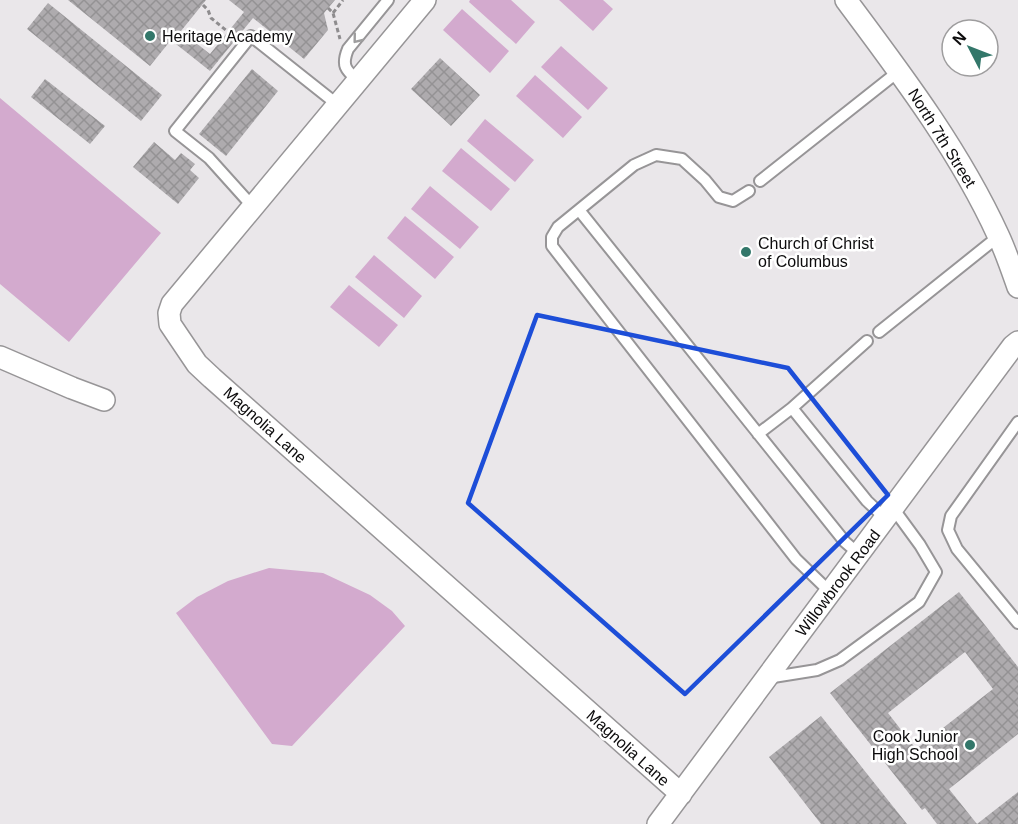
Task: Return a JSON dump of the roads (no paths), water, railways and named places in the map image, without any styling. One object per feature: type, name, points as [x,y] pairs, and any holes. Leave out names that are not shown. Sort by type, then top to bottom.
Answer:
[{"type":"street","name":"Magnolia Lane","points":[[425,0],[172,304],[169,314],[170,324],[198,364],[681,794]]},
{"type":"street","name":"North 7th Street","points":[[846,0],[935,122],[999,236],[1018,287]]},
{"type":"street","name":"Willowbrook Road","points":[[658,824],[1018,342]]},
{"type":"street","points":[[0,357],[104,400]]},
{"type":"lane","points":[[358,81],[347,72],[344,64],[345,57],[348,50],[388,0]]},
{"type":"lane","points":[[253,207],[209,158],[175,131],[251,36],[338,105]]},
{"type":"lane","points":[[760,181],[899,71]]},
{"type":"lane","points":[[749,191],[733,201],[719,197],[705,180],[682,159],[656,155],[634,165],[558,227],[552,237],[552,246],[796,559],[830,592]]},
{"type":"lane","points":[[579,210],[845,542],[859,554]]},
{"type":"lane","points":[[879,332],[999,236]]},
{"type":"lane","points":[[758,434],[792,408],[867,341]]},
{"type":"lane","points":[[767,678],[818,670],[840,660],[919,602],[936,572],[920,545],[889,513],[867,501],[792,408]]},
{"type":"lane","points":[[1018,422],[951,516],[948,530],[957,549],[1018,623]]},
{"type":"place","name":"Heritage Academy","points":[[150,36]]},
{"type":"place","name":"Church of Christ of Columbus","points":[[746,252]]},
{"type":"place","name":"Cook Junior High School","points":[[970,745]]}]
